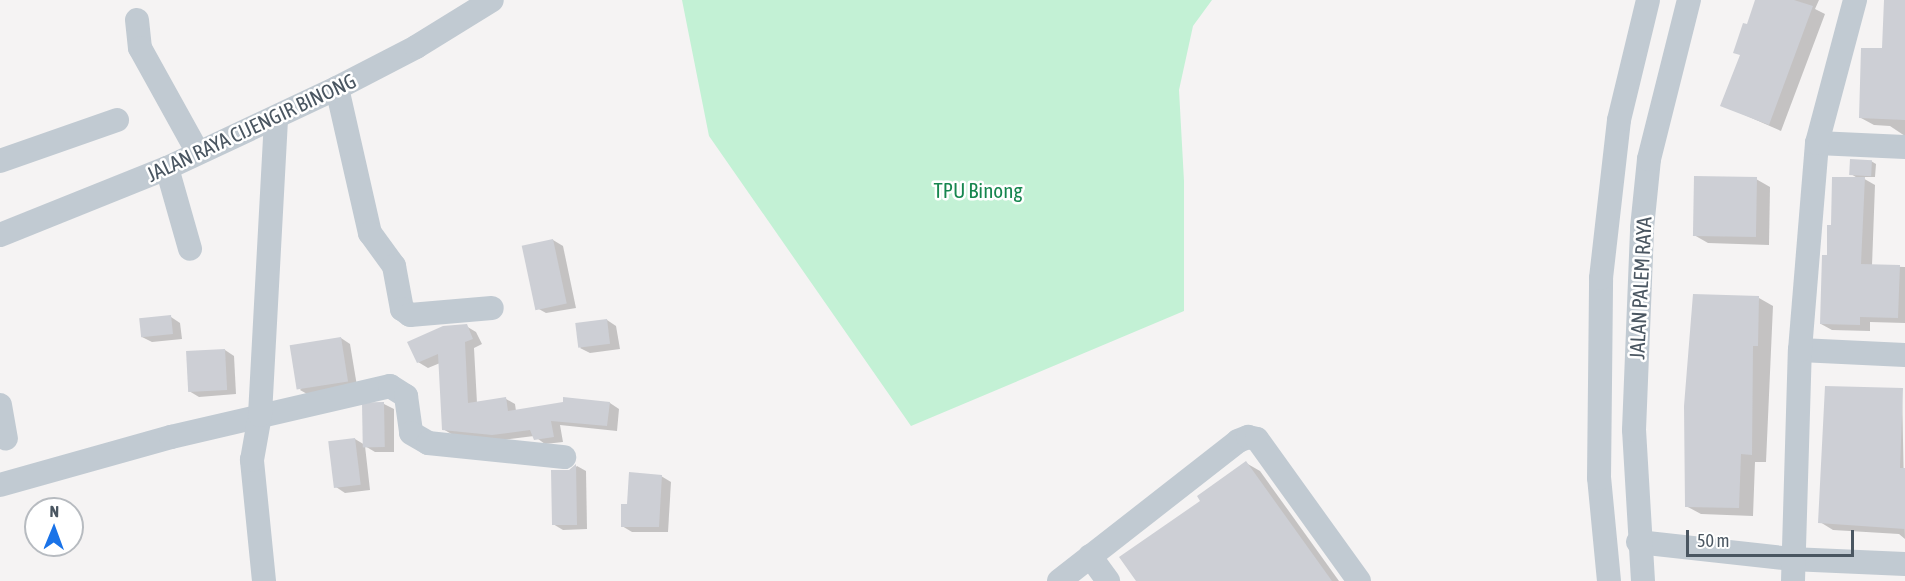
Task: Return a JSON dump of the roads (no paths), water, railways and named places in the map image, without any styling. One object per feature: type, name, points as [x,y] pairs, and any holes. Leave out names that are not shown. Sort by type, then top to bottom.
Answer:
[{"type":"street","name":"JALAN RAYA CIJENGIR BINONG","points":[[0,235],[166,168],[197,151],[338,88],[416,47],[492,0]]},
{"type":"street","name":"JALAN PALEM RAYA","points":[[1609,581],[1599,478],[1601,278],[1619,120],[1648,0]]},
{"type":"street","name":"JALAN PALEM RAYA","points":[[1643,581],[1638,542],[1634,430],[1643,216],[1649,159],[1689,0]]},
{"type":"street","points":[[1792,570],[1800,350],[1817,143],[1854,0]]},
{"type":"street","points":[[137,20],[140,48],[197,151]]},
{"type":"street","points":[[338,88],[370,233],[394,266],[402,309],[410,315],[492,308]]},
{"type":"street","points":[[264,581],[252,460],[260,416],[276,117]]},
{"type":"street","points":[[0,161],[117,120]]},
{"type":"street","points":[[1817,143],[1905,147]]},
{"type":"street","points":[[166,168],[190,249]]},
{"type":"street","points":[[1800,350],[1905,355]]},
{"type":"street","points":[[0,484],[78,460],[390,386],[406,396],[411,433],[428,443],[564,457]]},
{"type":"street","points":[[0,405],[6,438]]},
{"type":"street","points":[[1069,578],[1090,556],[1238,441],[1248,437],[1257,439],[1359,581]]},
{"type":"street","points":[[1638,542],[1792,570],[1905,564]]},
{"type":"street","points":[[1090,556],[1108,581]]},
{"type":"park label","name":"TPU Binong","points":[[978,190]]}]
